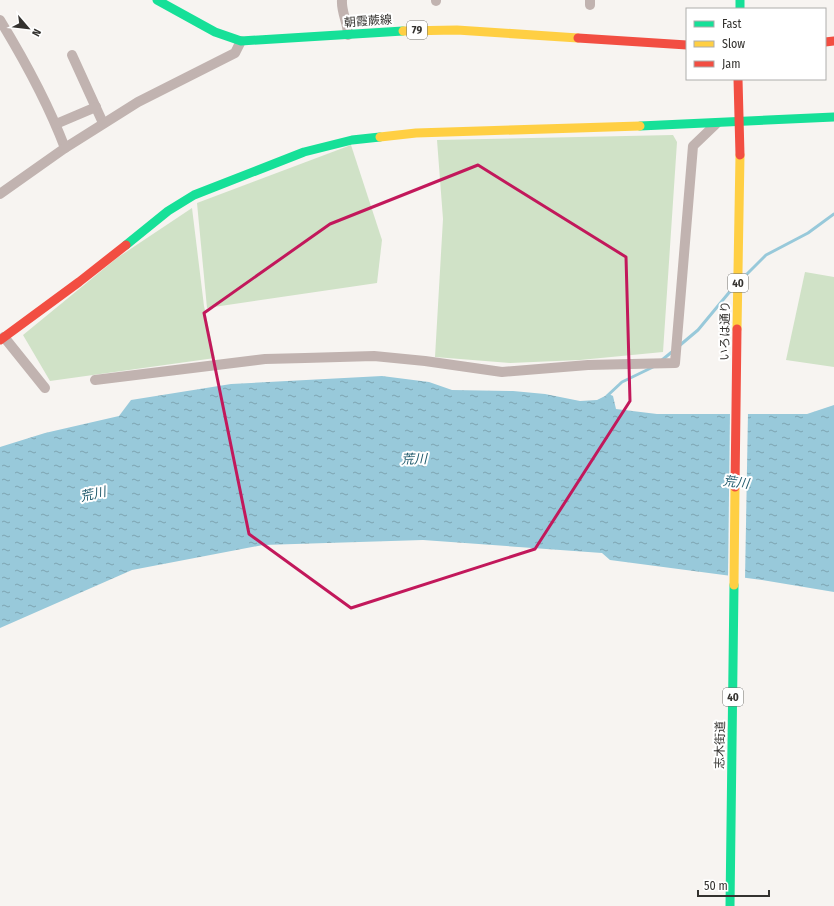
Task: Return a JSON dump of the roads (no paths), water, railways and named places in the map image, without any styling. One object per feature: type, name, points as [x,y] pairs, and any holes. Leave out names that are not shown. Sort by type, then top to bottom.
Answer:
[{"type":"main road","name":"朝霞蕨線","points":[[157,0],[215,32],[241,41],[395,31],[469,30],[686,45]]},
{"type":"main road","name":"いろは通り","points":[[736,487],[740,151],[738,80]]},
{"type":"main road","points":[[2,338],[79,282],[168,211],[183,202],[249,172],[310,151],[352,140],[416,133],[432,134],[834,117]]},
{"type":"main road","name":"志木街道","points":[[730,906],[736,487]]},
{"type":"street","points":[[342,0],[341,6],[348,25],[348,35]]},
{"type":"street","points":[[0,20],[56,124],[65,148]]},
{"type":"street","points":[[0,194],[65,148],[138,102],[235,53],[241,41]]},
{"type":"street","points":[[72,55],[103,124]]},
{"type":"street","points":[[56,124],[96,107]]},
{"type":"street","points":[[95,380],[251,360],[374,356],[425,361],[502,372],[588,365],[675,363],[693,146],[717,123]]},
{"type":"street","points":[[2,338],[44,388]]},
{"type":"water","name":"荒川","points":[[382,376],[429,382],[452,390],[513,391],[545,394],[580,401],[597,400],[609,394],[613,396],[616,409],[657,414],[807,414],[834,405],[834,592],[762,580],[610,560],[602,553],[423,540],[263,545],[132,570],[0,628],[0,447],[45,433],[119,416],[131,400],[231,384]]},
{"type":"waterway","points":[[743,278],[766,255],[808,233],[834,214]]},
{"type":"waterway","points":[[679,346],[698,330],[732,289]]},
{"type":"waterway","points":[[662,360],[673,351]]},
{"type":"waterway","points":[[607,396],[622,382],[653,367]]}]
